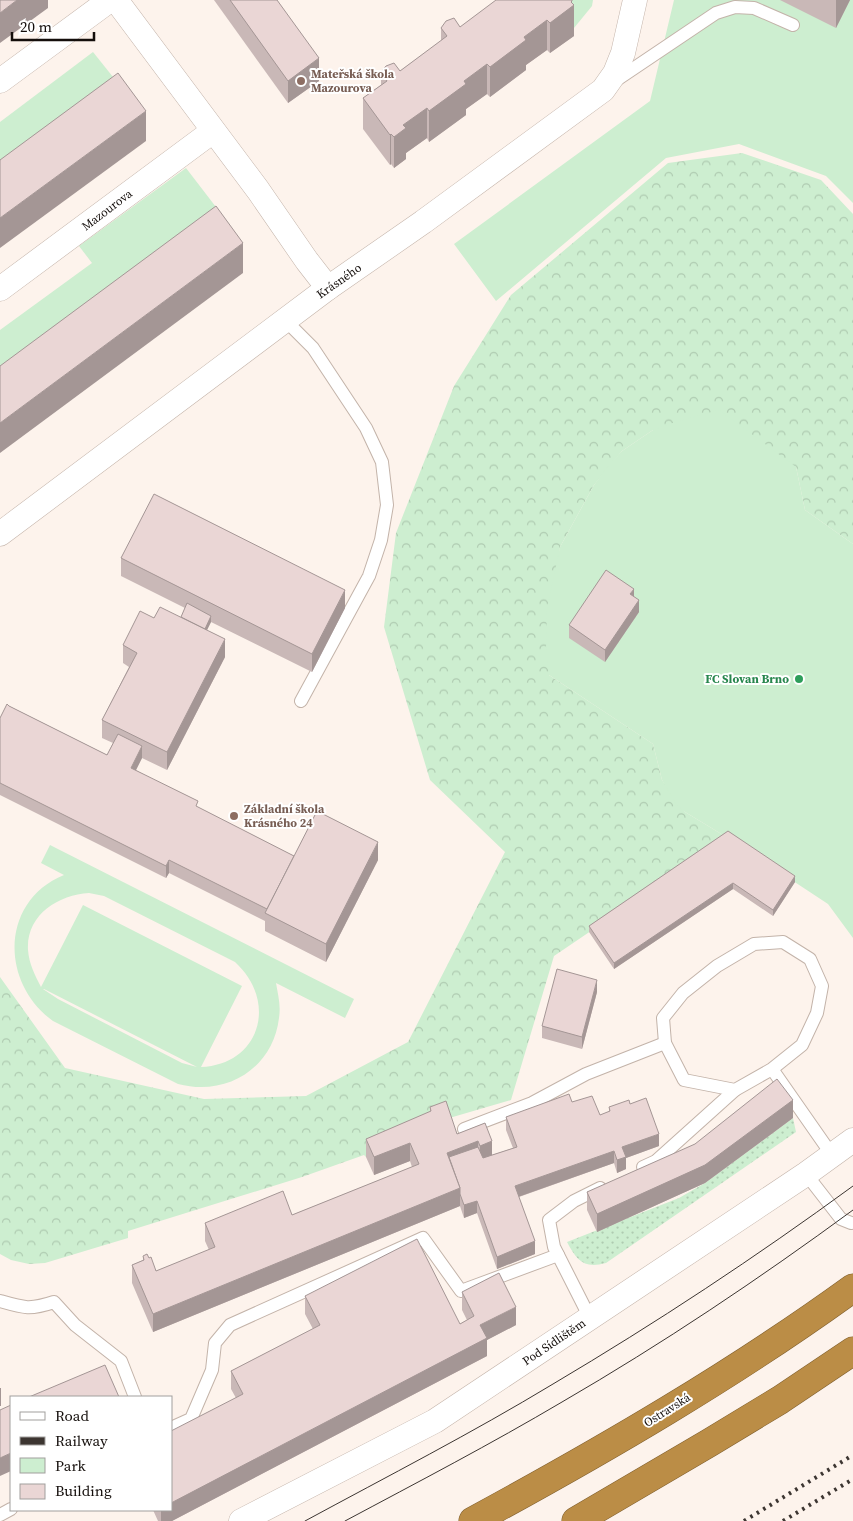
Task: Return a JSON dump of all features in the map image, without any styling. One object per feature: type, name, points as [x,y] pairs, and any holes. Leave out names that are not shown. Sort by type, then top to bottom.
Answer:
[{"type":"highway","name":"Ostravská","points":[[473,1521],[658,1416],[730,1372],[853,1288]]},
{"type":"highway","points":[[576,1521],[710,1443],[853,1351]]},
{"type":"street","points":[[0,81],[110,0]]},
{"type":"street","points":[[116,0],[258,190],[328,288]]},
{"type":"street","name":"Krásného","points":[[0,534],[328,288],[423,222],[603,90],[615,73],[623,53],[636,0]]},
{"type":"street","name":"Mazourova","points":[[0,289],[213,131]]},
{"type":"street","name":"Pod Sídlištěm","points":[[241,1521],[435,1421],[806,1174],[853,1140]]},
{"type":"lane","points":[[603,90],[716,13],[735,7],[754,8],[792,25]]},
{"type":"lane","points":[[285,320],[313,348],[366,428],[382,462],[387,505],[380,540],[369,576],[301,701]]},
{"type":"lane","points":[[632,1173],[656,1161],[735,1090],[772,1069],[802,1045],[817,1013],[822,986],[810,959],[784,942],[754,944],[717,966],[683,993],[663,1018],[666,1043],[684,1080],[735,1090]]},
{"type":"lane","points":[[464,1129],[532,1103],[586,1074],[666,1043]]},
{"type":"lane","points":[[772,1069],[832,1155]]},
{"type":"lane","points":[[806,1174],[840,1219],[851,1223]]},
{"type":"lane","points":[[590,1318],[554,1247],[549,1220],[574,1201],[615,1181]]},
{"type":"lane","points":[[172,1428],[191,1418],[212,1370],[215,1343],[230,1325],[414,1242],[423,1238],[461,1291],[558,1255]]},
{"type":"lane","points":[[0,1300],[24,1308],[38,1307],[54,1302],[75,1324],[121,1361],[135,1396]]},
{"type":"green space","points":[[554,0],[593,0],[592,6],[574,28]]},
{"type":"green space","points":[[674,0],[853,0],[853,203],[826,176],[739,144],[666,158],[496,301],[454,244],[650,101]]},
{"type":"green space","points":[[93,52],[121,87],[0,177],[0,122]]},
{"type":"green space","points":[[742,153],[821,180],[853,214],[853,544],[805,510],[796,467],[653,430],[622,451],[594,485],[560,547],[549,675],[653,744],[662,780],[685,812],[728,838],[554,956],[511,1100],[446,1119],[432,1129],[366,1157],[364,1155],[302,1177],[128,1231],[128,1238],[45,1263],[29,1264],[11,1260],[0,1254],[0,977],[65,1068],[204,1099],[306,1096],[408,1042],[505,852],[430,780],[384,627],[396,533],[454,386],[511,295],[668,163]]},
{"type":"green space","points":[[186,168],[229,224],[0,390],[0,330],[92,263],[79,246]]},
{"type":"green space","points":[[719,410],[796,467],[805,510],[853,544],[853,938],[828,904],[685,812],[676,804],[662,780],[653,744],[549,675],[546,649],[547,609],[560,547],[594,485],[622,451],[653,430]]},
{"type":"green space","points":[[50,845],[354,999],[345,1018],[276,983],[280,1009],[275,1036],[268,1051],[257,1064],[245,1075],[230,1082],[214,1086],[196,1087],[178,1084],[53,1021],[36,1005],[23,986],[16,965],[15,944],[18,923],[28,903],[43,887],[64,875],[41,863]],"holes":[[[89,893],[104,896],[235,962],[248,978],[256,994],[259,1012],[257,1028],[249,1043],[238,1055],[221,1063],[201,1067],[242,986],[83,905],[41,987],[33,969],[28,950],[32,927],[38,917],[56,903],[66,898]],[[44,989],[197,1067],[182,1063],[58,999]]]},
{"type":"green space","points":[[793,1118],[796,1132],[606,1263],[598,1265],[587,1264],[578,1259],[574,1254],[567,1242],[679,1198],[705,1183]]},
{"type":"building","points":[[0,0],[17,0],[0,13]]},
{"type":"building","points":[[230,0],[277,0],[319,58],[288,81]]},
{"type":"building","points":[[496,0],[572,0],[571,2],[574,5],[550,23],[547,20],[524,37],[526,40],[490,67],[487,64],[464,81],[466,84],[429,111],[427,108],[403,125],[406,128],[394,137],[390,135],[363,98],[387,81],[381,72],[386,66],[394,63],[400,71],[447,36],[441,28],[446,21],[454,18],[460,27]]},
{"type":"building","points":[[118,73],[146,111],[0,218],[0,160]]},
{"type":"building","points":[[216,206],[243,243],[0,423],[0,366]]},
{"type":"building","points":[[154,494],[345,590],[312,654],[121,558]]},
{"type":"building","points":[[606,570],[634,589],[630,594],[639,600],[605,650],[569,625]]},
{"type":"building","points":[[187,603],[211,616],[205,629],[181,617]]},
{"type":"building","points":[[160,607],[225,639],[167,752],[102,720],[137,653],[123,645],[140,611],[154,618]]},
{"type":"building","points":[[7,704],[107,755],[118,734],[142,746],[131,768],[198,801],[196,806],[294,856],[267,909],[169,860],[166,866],[0,783],[0,718]]},
{"type":"building","points":[[317,811],[378,842],[326,944],[265,913]]},
{"type":"building","points":[[728,831],[795,876],[773,910],[733,883],[614,963],[589,926]]},
{"type":"building","points":[[557,969],[597,980],[582,1037],[542,1026]]},
{"type":"building","points":[[777,1079],[793,1100],[705,1165],[597,1214],[587,1192],[695,1144]]},
{"type":"building","points":[[569,1094],[572,1102],[592,1096],[600,1115],[610,1111],[609,1107],[629,1100],[630,1104],[646,1098],[659,1134],[622,1147],[626,1157],[617,1160],[614,1151],[515,1186],[535,1241],[497,1257],[477,1201],[464,1205],[449,1157],[478,1147],[483,1158],[517,1147],[506,1117]]},
{"type":"building","points":[[446,1101],[457,1134],[485,1123],[492,1141],[480,1146],[478,1141],[447,1153],[460,1188],[153,1314],[132,1265],[144,1260],[143,1256],[147,1254],[149,1258],[151,1257],[156,1271],[215,1247],[205,1223],[283,1191],[292,1215],[419,1164],[410,1143],[374,1157],[366,1139],[431,1111],[430,1107]]},
{"type":"building","points":[[417,1239],[460,1324],[474,1316],[462,1292],[499,1273],[516,1307],[480,1325],[487,1338],[172,1502],[172,1430],[243,1394],[231,1371],[320,1325],[305,1296]]},
{"type":"building","points":[[105,1365],[119,1396],[31,1396]]},
{"type":"building","points":[[10,1405],[10,1453],[0,1458],[0,1410]]},
{"type":"tram line","points":[[305,1521],[492,1420],[591,1361],[743,1264],[853,1186]]},
{"type":"tram line","points":[[345,1521],[508,1433],[636,1357],[746,1286],[853,1210]]},
{"type":"railway","points":[[744,1521],[853,1455]]},
{"type":"railway","points":[[783,1521],[853,1479]]},
{"type":"place","name":"Mateřská škola Mazourova","points":[[301,81]]},
{"type":"place","name":"FC Slovan Brno","points":[[799,679]]},
{"type":"place","name":"Základní škola Krásného 24","points":[[234,816]]}]
